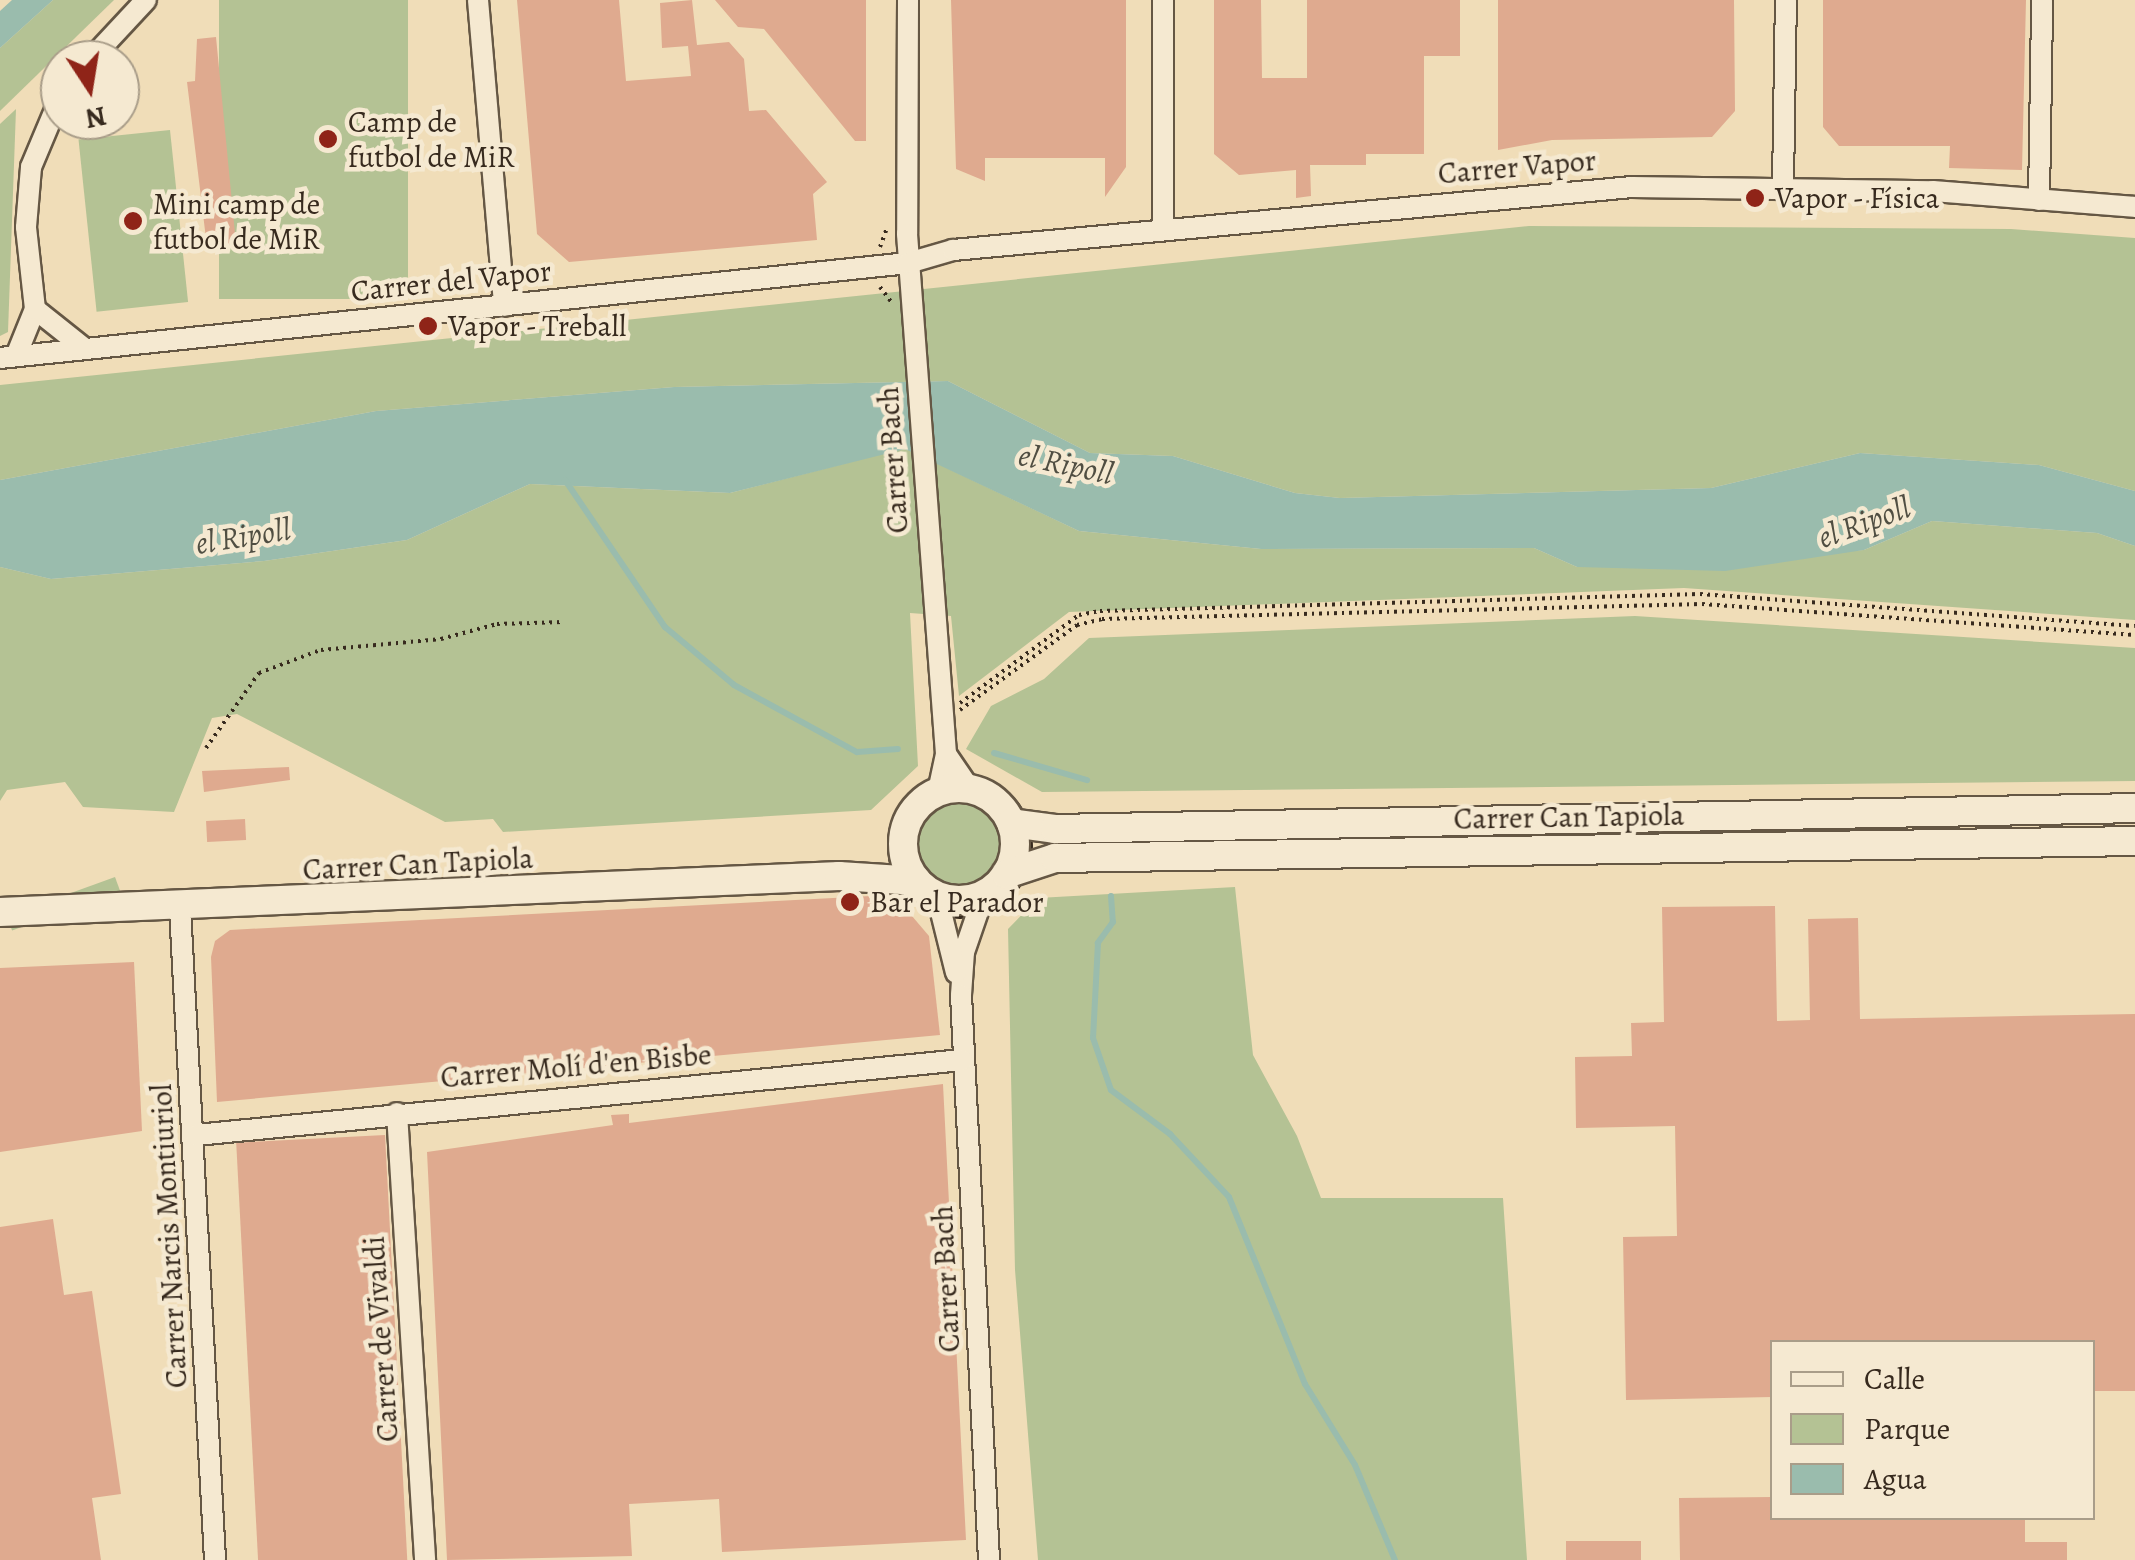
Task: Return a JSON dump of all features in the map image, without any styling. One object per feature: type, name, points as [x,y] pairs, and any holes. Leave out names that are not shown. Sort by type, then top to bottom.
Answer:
[{"type":"street","points":[[109,40],[146,0]]},
{"type":"street","points":[[478,0],[504,306]]},
{"type":"street","name":"Carrer Bach","points":[[908,0],[908,272],[936,624],[949,709],[946,754],[952,783]]},
{"type":"street","points":[[1162,229],[1163,0]]},
{"type":"street","points":[[1784,185],[1786,0]]},
{"type":"street","points":[[2038,200],[2042,0]]},
{"type":"street","points":[[8,357],[35,309],[27,198],[40,138]]},
{"type":"street","name":"Carrer Vapor","points":[[908,272],[953,250],[1632,187],[1784,185],[2135,207]]},
{"type":"street","name":"Carrer del Vapor","points":[[8,357],[504,306],[908,272]]},
{"type":"street","points":[[35,309],[84,348]]},
{"type":"street","points":[[952,783],[995,801],[1020,824],[1014,858],[1017,871],[980,904],[913,877],[910,816],[952,783]]},
{"type":"street","name":"Carrer Can Tapiola","points":[[1020,824],[2135,808]]},
{"type":"street","name":"Carrer Can Tapiola","points":[[1017,871],[1074,858],[2135,841]]},
{"type":"street","name":"Carrer Can Tapiola","points":[[0,912],[180,908],[839,876],[913,877]]},
{"type":"street","name":"Carrer Bach","points":[[913,877],[961,995]]},
{"type":"street","name":"Carrer Bach","points":[[980,904],[961,995],[987,1560]]},
{"type":"street","name":"Carrer Narcis Montiuriol","points":[[180,908],[196,1135],[215,1560]]},
{"type":"street","name":"Carrer Molí d'en Bisbe","points":[[196,1135],[962,1060]]},
{"type":"street","name":"Carrer de Vivaldi","points":[[396,1113],[426,1560]]},
{"type":"path","points":[[880,264],[890,223]]},
{"type":"path","points":[[881,288],[892,301]]},
{"type":"path","points":[[949,709],[1079,615],[1100,611],[1700,594],[2135,626]]},
{"type":"path","points":[[949,709],[1078,625],[1102,619],[1702,604],[2135,634]]},
{"type":"path","points":[[206,748],[258,673],[321,650],[441,639],[497,624],[563,622]]},
{"type":"path","points":[[952,783],[1009,794],[1020,824],[1012,895],[980,904],[913,877],[905,801],[952,783]]},
{"type":"green space","points":[[53,0],[114,0],[73,40],[40,40],[40,72],[0,111],[0,48]]},
{"type":"green space","name":"Camp de futbol de MiR","points":[[219,0],[408,0],[408,299],[219,299]]},
{"type":"green space","points":[[16,109],[8,332],[0,336],[0,124]]},
{"type":"green space","name":"Mini camp de futbol de MiR","points":[[170,130],[188,302],[97,312],[79,140],[140,140],[140,133]]},
{"type":"green space","points":[[1529,226],[2011,229],[2135,238],[2135,491],[2039,465],[1860,453],[1711,488],[1340,498],[1295,493],[1173,456],[1090,453],[948,381],[674,387],[376,411],[0,480],[0,385]]},
{"type":"green space","points":[[905,448],[1079,531],[1261,549],[1534,548],[1577,567],[1864,550],[1932,521],[2097,533],[2135,546],[2135,620],[1684,588],[1069,612],[959,696],[951,616],[910,613],[918,766],[871,810],[503,832],[493,819],[445,822],[237,714],[212,718],[174,812],[83,807],[65,782],[7,790],[0,801],[0,567],[51,579],[264,561],[407,540],[530,484],[730,493]]},
{"type":"green space","points":[[1635,616],[2135,648],[2135,781],[1042,792],[966,749],[991,706],[1044,679],[1089,638]]},
{"type":"green space","points":[[959,798],[976,802],[991,812],[1001,827],[1005,844],[1001,861],[991,876],[976,886],[959,890],[942,886],[927,876],[917,861],[913,844],[917,827],[927,812],[942,802]]},
{"type":"green space","points":[[115,877],[120,891],[12,930],[7,916]]},
{"type":"green space","points":[[1235,887],[1253,1055],[1297,1136],[1321,1198],[1503,1198],[1527,1560],[1038,1560],[1015,1270],[1008,929],[1038,898]]},
{"type":"water","points":[[12,0],[53,0],[0,48],[0,11]]},
{"type":"water","name":"el Ripoll","points":[[948,381],[1090,453],[1173,456],[1295,493],[1340,498],[1711,488],[1860,453],[2039,465],[2135,491],[2135,546],[2097,533],[1932,521],[1864,550],[1725,571],[1577,567],[1534,548],[1261,549],[1079,531],[905,449],[730,493],[530,484],[407,540],[264,561],[51,579],[0,567],[0,480],[376,411],[674,387]]},
{"type":"building","points":[[517,0],[619,0],[626,81],[691,76],[688,46],[662,48],[660,3],[692,0],[697,45],[729,42],[744,59],[749,111],[766,110],[827,182],[813,194],[817,240],[569,262],[537,234]]},
{"type":"building","points":[[715,0],[866,0],[866,141],[855,141],[764,29],[738,27]]},
{"type":"building","points":[[951,0],[1126,0],[1126,167],[1105,197],[1105,158],[985,158],[985,181],[956,169]]},
{"type":"building","points":[[1214,0],[1261,0],[1262,78],[1307,78],[1307,0],[1460,0],[1460,56],[1424,56],[1424,154],[1366,154],[1366,165],[1310,165],[1311,196],[1296,198],[1296,170],[1239,175],[1214,154]]},
{"type":"building","points":[[1498,0],[1734,0],[1735,111],[1712,137],[1552,140],[1498,150]]},
{"type":"building","points":[[1823,0],[2026,0],[2022,170],[1949,168],[1950,146],[1839,146],[1823,127]]},
{"type":"building","points":[[216,37],[236,244],[207,247],[187,82],[195,81],[197,39]]},
{"type":"building","points":[[289,767],[290,780],[204,792],[202,771]]},
{"type":"building","points":[[245,819],[246,840],[207,842],[206,821]]},
{"type":"building","points":[[871,896],[906,909],[929,936],[940,1035],[217,1102],[211,957],[215,941],[230,930]]},
{"type":"building","points":[[1775,906],[1777,1021],[1810,1020],[1808,919],[1858,918],[1860,1019],[2135,1014],[2135,1391],[2095,1391],[2095,1340],[1770,1340],[1770,1397],[1626,1400],[1623,1237],[1677,1236],[1675,1126],[1576,1128],[1575,1057],[1632,1056],[1631,1023],[1664,1022],[1662,907]]},
{"type":"building","points":[[134,962],[142,1131],[0,1152],[0,968]]},
{"type":"building","points":[[943,1084],[966,1540],[722,1552],[719,1499],[629,1504],[632,1556],[447,1560],[427,1152],[613,1125],[611,1115],[629,1114],[629,1123]]},
{"type":"building","points":[[385,1135],[407,1560],[258,1560],[236,1143]]},
{"type":"building","points":[[53,1219],[64,1295],[92,1291],[121,1494],[92,1498],[101,1560],[0,1560],[0,1227]]},
{"type":"building","points":[[1770,1497],[1770,1520],[2025,1520],[2025,1542],[2067,1542],[2067,1560],[1680,1560],[1679,1498]]},
{"type":"building","points":[[1566,1541],[1641,1541],[1641,1560],[1566,1560]]},
{"type":"waterway","points":[[565,480],[665,627],[734,685],[857,752],[898,749]]},
{"type":"waterway","points":[[994,753],[1087,780]]},
{"type":"waterway","points":[[1111,896],[1113,922],[1098,943],[1093,1038],[1111,1090],[1170,1134],[1229,1197],[1305,1384],[1355,1465],[1395,1560]]},
{"type":"place","name":"Camp de futbol de MiR","points":[[328,139]]},
{"type":"place","name":"Vapor - Física","points":[[1755,198]]},
{"type":"place","name":"Mini camp de futbol de MiR","points":[[133,221]]},
{"type":"place","name":"Vapor - Treball","points":[[428,326]]},
{"type":"place","name":"Bar el Parador","points":[[850,902]]}]
